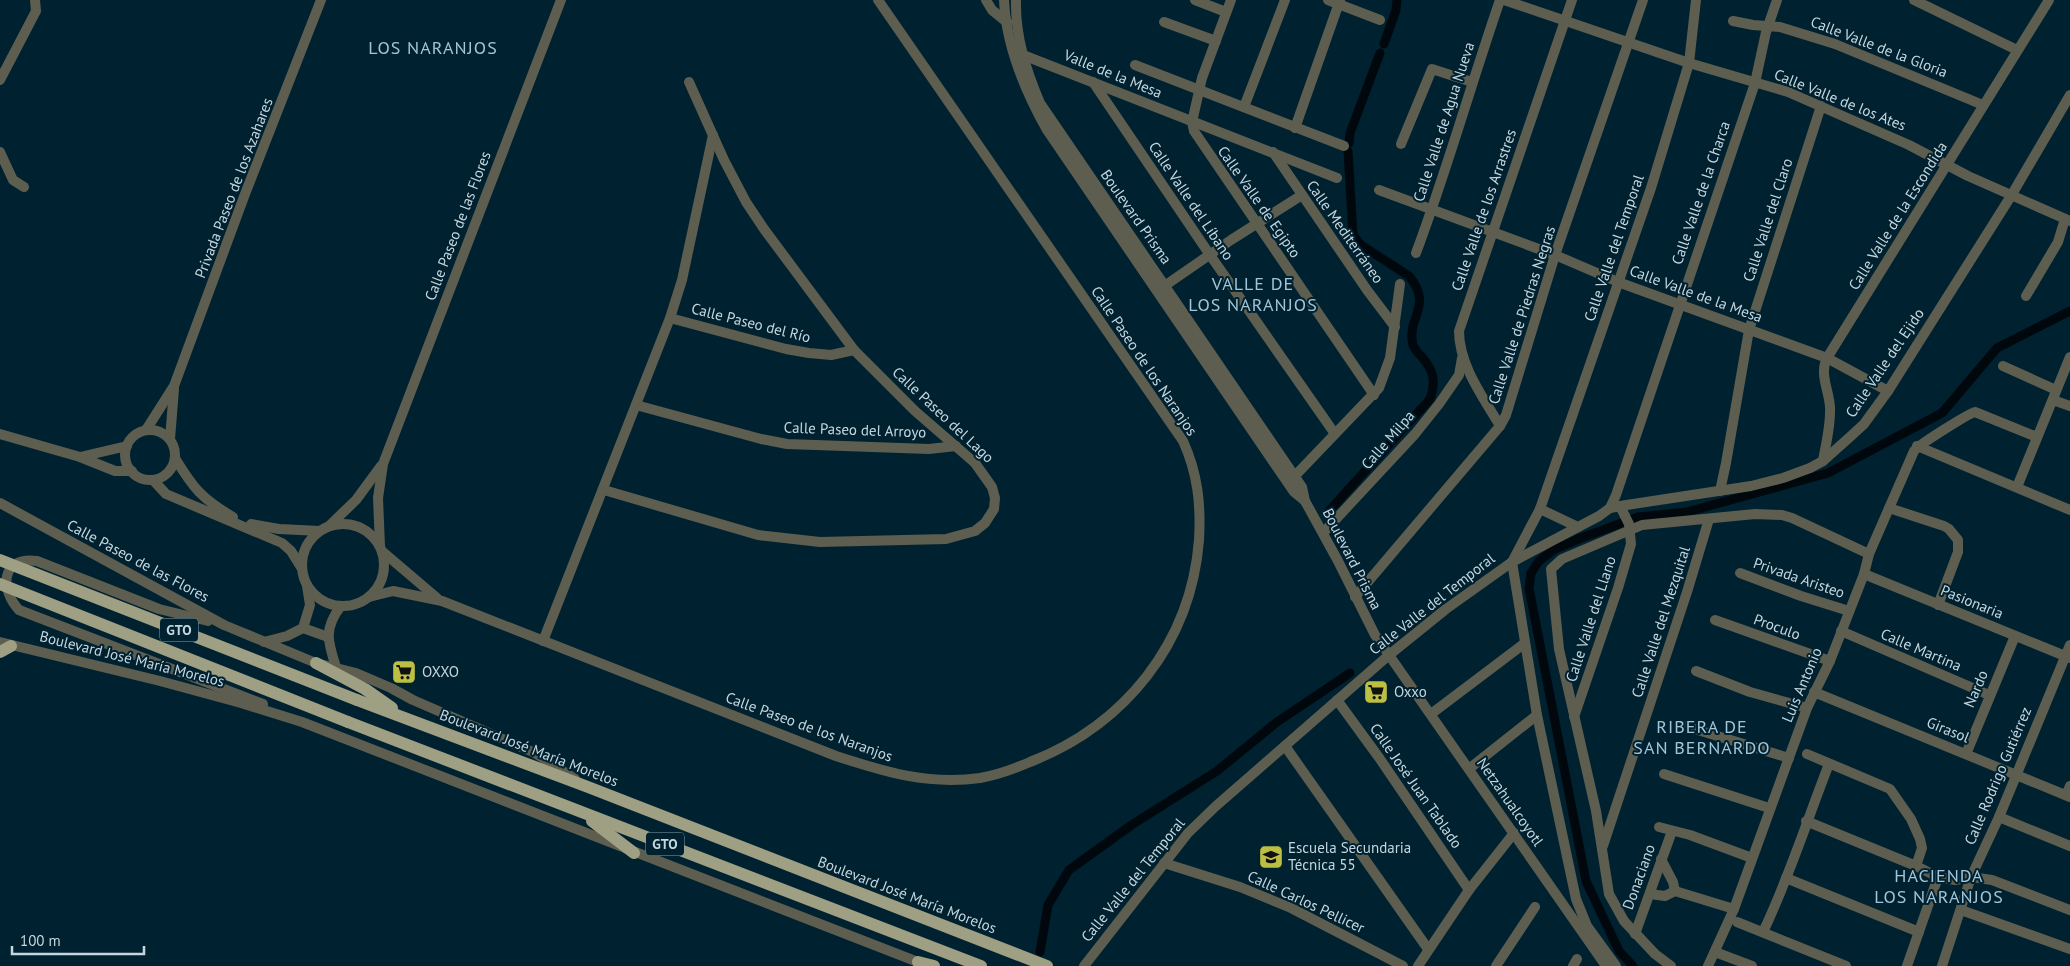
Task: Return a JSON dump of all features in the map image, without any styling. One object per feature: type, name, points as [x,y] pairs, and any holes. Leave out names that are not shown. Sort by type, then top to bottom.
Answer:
[{"type":"main road","name":"Boulevard José María Morelos","points":[[0,560],[410,721],[588,787],[1047,966]]},
{"type":"main road","name":"Boulevard José María Morelos","points":[[0,584],[348,722],[981,966]]},
{"type":"main road","points":[[316,663],[365,689],[410,721]]},
{"type":"main road","points":[[578,810],[634,853]]},
{"type":"main road","points":[[923,964],[934,966]]},
{"type":"street","points":[[0,80],[36,11],[35,0]]},
{"type":"street","name":"Privada Paseo de los Azahares","points":[[146,430],[174,386],[245,194],[321,0]]},
{"type":"street","name":"Calle Paseo de las Flores","points":[[382,549],[378,498],[383,464],[561,0]]},
{"type":"street","name":"Calle Paseo de los Naranjos","points":[[369,597],[393,591],[442,601],[836,756],[882,772],[918,778],[950,781],[982,777],[1013,769],[1050,755],[1082,737],[1109,717],[1136,690],[1160,658],[1177,628],[1190,591],[1198,554],[1201,515],[1198,485],[1192,460],[1183,441],[878,0]]},
{"type":"street","points":[[986,0],[992,10],[1006,22],[1017,27]]},
{"type":"street","points":[[1005,0],[1016,4]]},
{"type":"street","name":"Boulevard Prisma","points":[[1005,0],[1006,22],[1014,54],[1034,106],[1068,161],[1161,288]]},
{"type":"street","points":[[1195,0],[1226,12]]},
{"type":"street","points":[[1192,122],[1202,78],[1231,0]]},
{"type":"street","points":[[1244,107],[1285,0]]},
{"type":"street","points":[[1328,0],[1339,2],[1380,20]]},
{"type":"street","name":"Calle Valle de Agua Nueva","points":[[1416,254],[1450,158],[1472,82],[1500,0]]},
{"type":"street","name":"Calle Valle de los Ates","points":[[1504,0],[1628,40],[1689,63],[1788,92],[1909,145],[1947,166],[2067,220]]},
{"type":"street","name":"Calle Valle de los Arrastres","points":[[1500,426],[1462,358],[1459,331],[1572,0]]},
{"type":"street","name":"Calle Valle de Piedras Negras","points":[[1355,597],[1500,426],[1506,415],[1555,255],[1643,0]]},
{"type":"street","name":"Calle Valle del Temporal","points":[[1084,966],[1188,833],[1216,806],[1389,655],[1446,609],[1512,562],[1540,509],[1651,188],[1689,63],[1696,0]]},
{"type":"street","name":"Calle Valle de la Charca","points":[[1615,507],[1616,495],[1755,82],[1777,0]]},
{"type":"street","points":[[1914,0],[2017,50]]},
{"type":"street","name":"Calle Valle de la Escondida","points":[[1822,461],[1830,418],[1830,406],[1823,366],[2049,0]]},
{"type":"street","points":[[1295,128],[1339,2]]},
{"type":"street","name":"Boulevard Prisma","points":[[1016,4],[1017,27],[1023,55],[1040,103],[1161,288],[1291,479],[1302,487],[1305,501],[1375,635],[1389,655]]},
{"type":"street","name":"Calle Valle de la Gloria","points":[[1733,21],[1780,27],[1858,52],[1983,105]]},
{"type":"street","points":[[1164,22],[1216,41]]},
{"type":"street","name":"Valle de la Mesa","points":[[1023,55],[1337,178]]},
{"type":"street","points":[[1135,65],[1344,146]]},
{"type":"street","points":[[1401,144],[1432,69],[1472,82]]},
{"type":"street","name":"Calle Paseo del Lago","points":[[604,490],[758,535],[788,540],[820,542],[946,539],[975,531],[985,523],[994,509],[995,498],[992,487],[975,463],[915,410],[854,350],[746,202],[689,82]]},
{"type":"street","name":"Calle Valle del Líbano","points":[[1093,82],[1210,255],[1335,434]]},
{"type":"street","name":"Calle Valle del Ejido","points":[[1512,562],[1615,507],[1720,491],[1783,478],[1810,468],[1822,461],[1864,424],[1888,391],[2011,196],[2070,95]]},
{"type":"street","name":"Calle Valle del Claro","points":[[1720,491],[1749,330],[1821,106]]},
{"type":"street","name":"Calle Valle de Egipto","points":[[1192,122],[1196,136],[1374,396]]},
{"type":"street","points":[[544,641],[670,318],[682,280],[713,135]]},
{"type":"street","points":[[0,152],[13,180],[24,187]]},
{"type":"street","name":"Calle Mediterráneo","points":[[1272,152],[1395,327]]},
{"type":"street","name":"Calle Valle de la Mesa","points":[[1379,190],[1555,255],[1618,282],[1827,358],[1888,391]]},
{"type":"street","points":[[1161,288],[1256,224],[1302,196]]},
{"type":"street","points":[[2026,296],[2058,242],[2067,220]]},
{"type":"street","points":[[1291,479],[1374,396],[1379,388],[1386,371],[1395,327],[1400,284]]},
{"type":"street","name":"Calle Paseo del Río","points":[[670,318],[794,350],[831,355],[854,350]]},
{"type":"street","name":"Calle Milpa","points":[[1323,533],[1408,441],[1439,404],[1459,375],[1462,358]]},
{"type":"street","points":[[2017,487],[2069,362]]},
{"type":"street","points":[[2003,366],[2070,406]]},
{"type":"street","name":"Privada Paseo de los Azahares","points":[[170,440],[174,386]]},
{"type":"street","name":"Calle Paseo del Arroyo","points":[[636,405],[761,439],[787,444],[824,447],[929,449],[956,446]]},
{"type":"street","points":[[1917,446],[1967,415],[1978,413],[2037,437]]},
{"type":"street","points":[[153,480],[163,476],[171,468],[175,452],[170,440],[163,434],[155,430],[146,430],[132,438],[127,446],[125,455],[127,464],[132,471],[138,476],[153,480],[166,494],[282,544],[291,551],[301,567],[310,605],[303,628]]},
{"type":"street","points":[[0,434],[80,457],[116,471],[132,471]]},
{"type":"street","points":[[80,457],[127,446]]},
{"type":"street","points":[[1917,446],[2069,506]]},
{"type":"street","name":"Luis Antonio","points":[[1708,966],[1734,909],[1807,708],[1830,661],[1864,574],[1869,554],[1917,446]]},
{"type":"street","points":[[175,458],[200,495],[233,517],[264,527],[324,528],[338,524],[358,526],[367,531],[382,549],[384,572],[379,586],[369,597],[356,604],[341,606],[327,604],[315,596],[306,585]]},
{"type":"street","name":"Calle Paseo de las Flores","points":[[324,528],[356,500],[383,464]]},
{"type":"street","name":"Calle Paseo de las Flores","points":[[0,503],[224,625],[316,663],[356,673],[391,688],[413,700],[535,754],[588,787]]},
{"type":"street","points":[[1615,507],[1630,529]]},
{"type":"street","points":[[1889,508],[1944,526],[1958,540],[1958,552],[1938,605]]},
{"type":"street","points":[[1540,509],[1578,527]]},
{"type":"street","points":[[1671,966],[1655,954],[1635,934],[1620,915],[1609,894],[1605,876],[1603,847],[1559,649],[1551,569],[1562,558],[1642,525],[1755,514],[1782,515],[1869,554]]},
{"type":"street","name":"Calle Valle del Mezquital","points":[[1603,847],[1687,592],[1709,519]]},
{"type":"street","points":[[301,567],[303,554],[308,543],[324,528]]},
{"type":"street","name":"Calle Valle del Llano","points":[[1574,718],[1626,562],[1631,544],[1630,529]]},
{"type":"street","name":"Calle Paseo de los Naranjos","points":[[382,549],[442,601]]},
{"type":"street","points":[[224,625],[159,609],[38,560],[26,559],[14,562],[1,575],[0,584],[3,594],[7,601],[20,610],[250,698],[302,722]]},
{"type":"street","points":[[1512,562],[1537,715],[1576,899],[1587,926],[1616,966]]},
{"type":"street","name":"Privada Aristeo","points":[[1740,573],[1801,596],[1849,611]]},
{"type":"street","name":"Pasionaria","points":[[1864,574],[2068,657]]},
{"type":"street","points":[[336,667],[328,637],[331,622],[341,606]]},
{"type":"street","name":"Proculo","points":[[1715,620],[1830,661]]},
{"type":"street","points":[[264,642],[287,636],[303,628],[328,637]]},
{"type":"street","name":"Calle Martina","points":[[1841,631],[1989,695]]},
{"type":"street","name":"Nardo","points":[[1966,754],[2015,636]]},
{"type":"street","points":[[1431,714],[1525,643]]},
{"type":"street","name":"Calle Rodrigo Gutiérrez","points":[[1942,966],[1971,877],[2068,657],[2070,645]]},
{"type":"street","name":"Boulevard José María Morelos","points":[[4,647],[160,681],[302,722],[634,853],[923,964]]},
{"type":"street","name":"Netzahualcoyotl","points":[[1389,655],[1470,768],[1606,966]]},
{"type":"street","points":[[1696,671],[1750,692],[1807,708]]},
{"type":"street","name":"Girasol","points":[[1814,692],[2016,774],[2069,793]]},
{"type":"street","name":"Calle José Juan Tablado","points":[[1337,700],[1380,759],[1469,890]]},
{"type":"street","points":[[1470,768],[1537,715]]},
{"type":"street","points":[[1685,726],[1789,758]]},
{"type":"street","points":[[1285,746],[1428,949]]},
{"type":"street","points":[[1807,754],[1880,783],[1894,794],[1911,819],[1920,839],[1922,848],[1916,866]]},
{"type":"street","points":[[1763,932],[1786,878],[1829,764]]},
{"type":"street","points":[[1664,774],[1770,808]]},
{"type":"street","points":[[1999,817],[2070,846]]},
{"type":"street","points":[[1806,821],[1916,866],[1938,877],[1956,880],[1971,877],[1992,880],[2070,910]]},
{"type":"street","points":[[1659,827],[1690,835],[1752,858]]},
{"type":"street","name":"Donaciano","points":[[1635,934],[1672,831]]},
{"type":"street","points":[[1418,966],[1469,890],[1514,833]]},
{"type":"street","points":[[1661,859],[1673,882],[1675,891]]},
{"type":"street","name":"Calle Carlos Pellicer","points":[[1164,863],[1240,887],[1291,908],[1403,966]]},
{"type":"street","points":[[1907,966],[1938,877]]},
{"type":"street","points":[[1786,878],[1919,932]]},
{"type":"street","points":[[1650,894],[1665,896],[1675,891],[1734,909]]},
{"type":"street","points":[[1496,966],[1535,907]]},
{"type":"street","points":[[1961,910],[2070,950]]},
{"type":"street","points":[[1737,922],[1846,966]]},
{"type":"street","points":[[1716,952],[1752,966]]},
{"type":"waterway","points":[[1384,44],[1396,10],[1397,0]]},
{"type":"waterway","points":[[1349,143],[1350,133],[1380,53]]},
{"type":"waterway","points":[[1329,511],[1430,399],[1433,387],[1433,377],[1429,367],[1413,345],[1413,327],[1419,304],[1416,286],[1409,276],[1361,245],[1353,235],[1348,151]]},
{"type":"waterway","points":[[1633,966],[1619,951],[1586,881],[1529,588],[1531,573],[1539,561],[1555,549],[1638,517],[1687,512],[1828,473],[1942,413],[1997,348],[2070,311]]},
{"type":"waterway","points":[[1040,952],[1048,905],[1069,870],[1133,824],[1217,771],[1277,722],[1350,673]]},
{"type":"place","name":"OXXO","points":[[404,672]]},
{"type":"place","name":"Oxxo","points":[[1376,692]]},
{"type":"place","name":"Escuela Secundaria Técnica 55","points":[[1271,857]]},
{"type":"district","name":"LOS NARANJOS","points":[[433,48]]},
{"type":"district","name":"VALLE DE LOS NARANJOS","points":[[1253,294]]},
{"type":"district","name":"RIBERA DE SAN BERNARDO","points":[[1702,738]]},
{"type":"district","name":"HACIENDA LOS NARANJOS","points":[[1939,886]]}]
